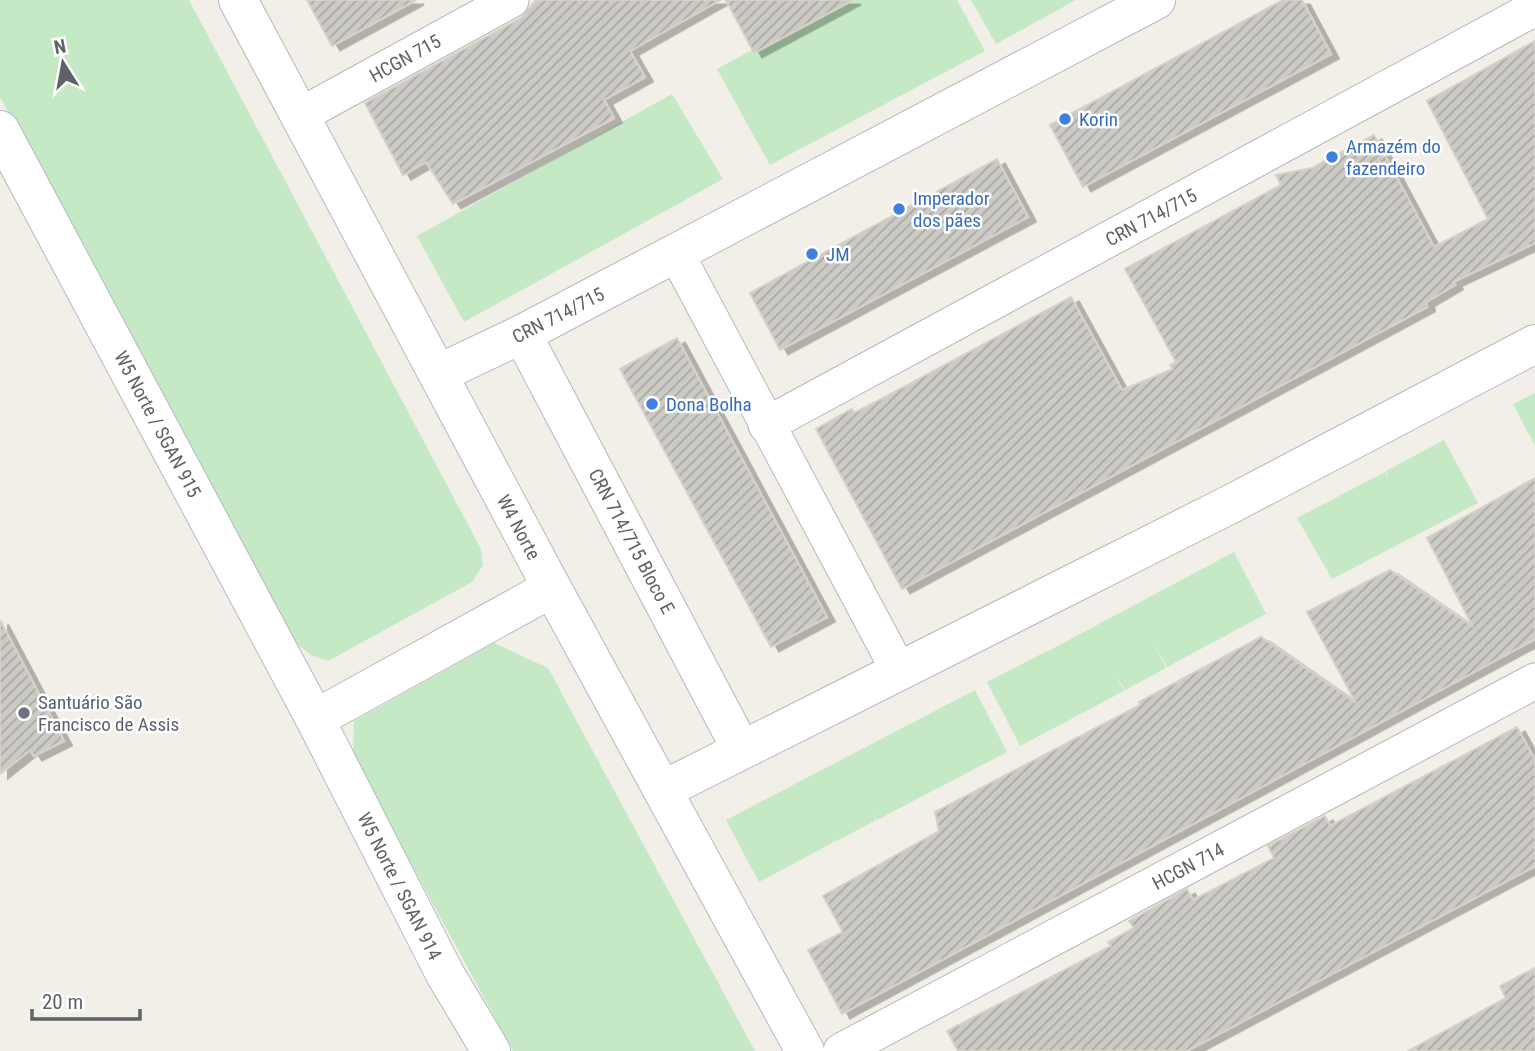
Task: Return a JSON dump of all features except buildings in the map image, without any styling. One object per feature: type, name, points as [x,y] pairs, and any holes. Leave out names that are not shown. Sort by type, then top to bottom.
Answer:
[{"type":"main road","name":"W4 Norte","points":[[239,0],[552,588],[805,1051]]},
{"type":"main road","name":"CRN 714/715","points":[[438,374],[522,334],[1156,0]]},
{"type":"main road","name":"W5 Norte / SGAN 915","points":[[0,130],[315,719]]},
{"type":"main road","name":"CRN 714/715 Bloco E","points":[[522,334],[741,749]]},
{"type":"main road","points":[[663,790],[1229,505],[1535,344]]},
{"type":"main road","points":[[315,719],[552,588]]},
{"type":"main road","name":"W5 Norte / SGAN 914","points":[[315,719],[440,963],[491,1051]]},
{"type":"street","name":"HCGN 715","points":[[299,116],[510,0]]},
{"type":"street","name":"CRN 714/715","points":[[766,425],[1535,8]]},
{"type":"street","points":[[676,253],[899,671]]},
{"type":"street","name":"HCGN 714","points":[[841,1051],[1535,681]]},
{"type":"green space","points":[[0,0],[189,0],[481,549],[483,565],[472,582],[328,661],[311,655],[289,638],[0,97]]},
{"type":"green space","points":[[843,0],[957,0],[985,51],[770,165],[717,69]]},
{"type":"green space","points":[[971,0],[1076,0],[996,44]]},
{"type":"green space","points":[[672,94],[723,179],[464,322],[417,236]]},
{"type":"green space","points":[[1535,393],[1535,446],[1513,404]]},
{"type":"green space","points":[[1444,440],[1478,503],[1332,579],[1297,518],[1385,472],[1389,479],[1386,471]]},
{"type":"green space","points":[[1234,552],[1266,614],[1167,667],[1152,641],[1166,668],[1125,690],[1113,670],[1124,691],[1020,746],[987,682],[1049,650],[1054,657],[1050,650]]},
{"type":"green space","points":[[494,643],[548,668],[755,1051],[513,1051],[353,757],[354,721]]},
{"type":"green space","points":[[975,690],[1007,752],[877,820],[871,811],[876,820],[835,842],[831,836],[834,842],[759,882],[726,820]]},
{"type":"place","name":"Korin","points":[[1065,119]]},
{"type":"place","name":"Armazém do fazendeiro","points":[[1332,157]]},
{"type":"place","name":"Imperador dos pães","points":[[899,209]]},
{"type":"place","name":"JM","points":[[812,254]]},
{"type":"place","name":"Dona Bolha","points":[[652,404]]},
{"type":"place","name":"Santuário São Francisco de Assis","points":[[24,713]]}]
